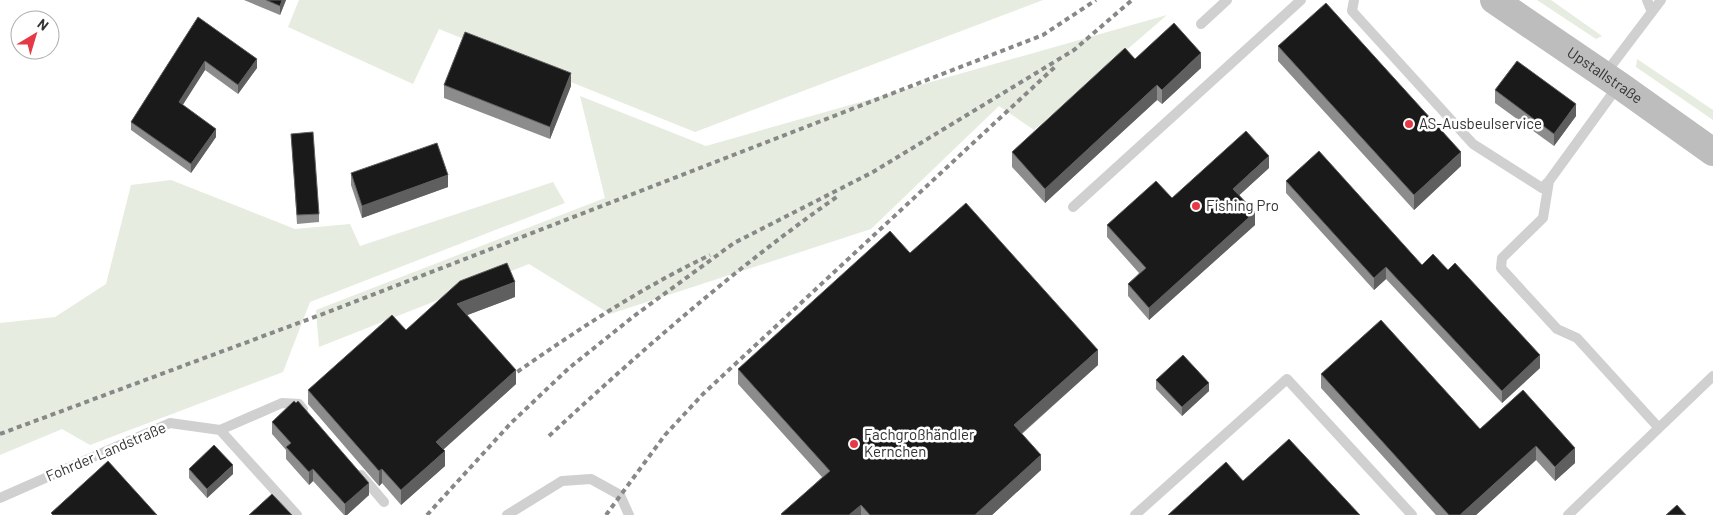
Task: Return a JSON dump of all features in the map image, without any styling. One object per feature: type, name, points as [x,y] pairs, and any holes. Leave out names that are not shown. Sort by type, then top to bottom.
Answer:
[{"type":"street","name":"Upstallstraße","points":[[1494,0],[1612,80],[1713,152]]},
{"type":"lane","points":[[1201,24],[1227,0]]},
{"type":"lane","points":[[1073,207],[1301,0]]},
{"type":"lane","points":[[1354,0],[1352,11],[1473,144],[1542,188],[1549,182],[1661,0]]},
{"type":"lane","points":[[1647,0],[1652,12]]},
{"type":"lane","points":[[1549,182],[1543,218],[1502,258],[1501,268],[1557,329],[1577,338],[1658,427]]},
{"type":"lane","points":[[1568,515],[1713,376]]},
{"type":"lane","points":[[1135,515],[1287,379],[1412,515]]},
{"type":"lane","points":[[297,515],[220,430],[282,402],[299,404],[312,420]]},
{"type":"lane","name":"Fohrder Landstraße","points":[[0,498],[170,423],[220,430]]},
{"type":"lane","points":[[351,464],[384,502]]},
{"type":"lane","points":[[507,515],[562,481],[591,479],[620,495],[629,515]]},
{"type":"shaded area","points":[[299,0],[1043,0],[695,132],[439,29],[413,84],[288,27]]},
{"type":"shaded area","points":[[1537,0],[1551,0],[1602,36],[1596,39]]},
{"type":"shaded area","points":[[1167,15],[1034,130],[999,106],[871,229],[610,314],[529,264],[319,347],[316,310],[605,198],[580,96],[706,146]]},
{"type":"shaded area","points":[[1637,59],[1713,110],[1713,120],[1636,67]]},
{"type":"shaded area","points":[[171,180],[295,229],[350,224],[360,246],[553,182],[565,203],[310,302],[283,372],[90,445],[62,429],[0,455],[0,323],[55,317],[106,284],[131,185]]},
{"type":"building","points":[[266,0],[282,0],[280,6]]},
{"type":"building","points":[[1326,3],[1461,152],[1414,195],[1278,46]]},
{"type":"building","points":[[198,17],[257,59],[238,85],[205,61],[179,102],[216,129],[191,164],[131,122]]},
{"type":"building","points":[[1174,23],[1201,53],[1162,90],[1157,85],[1045,189],[1012,152],[1125,48],[1135,59]]},
{"type":"building","points":[[465,32],[571,73],[550,127],[444,85]]},
{"type":"building","points":[[1517,61],[1576,104],[1554,134],[1495,90]]},
{"type":"building","points":[[1246,131],[1269,156],[1233,189],[1255,212],[1149,308],[1128,284],[1146,268],[1107,225],[1156,181],[1172,198]]},
{"type":"building","points":[[313,132],[319,214],[297,215],[291,134]]},
{"type":"building","points":[[437,143],[448,175],[362,206],[351,173]]},
{"type":"building","points":[[1319,151],[1422,265],[1433,254],[1448,270],[1455,263],[1540,355],[1502,391],[1386,267],[1374,278],[1286,181]]},
{"type":"building","points":[[966,203],[1098,350],[1014,425],[1041,455],[975,515],[870,515],[861,505],[849,515],[782,515],[830,471],[738,369],[890,231],[910,253]]},
{"type":"building","points":[[507,263],[515,282],[457,304],[516,370],[436,442],[445,451],[401,490],[382,469],[379,471],[308,390],[392,315],[406,330],[460,281]]},
{"type":"building","points":[[1381,320],[1480,429],[1523,390],[1575,448],[1555,467],[1536,446],[1460,515],[1449,515],[1321,374]]},
{"type":"building","points":[[1183,355],[1209,383],[1182,407],[1156,380]]},
{"type":"building","points":[[294,401],[296,403],[298,401],[369,483],[345,504],[313,469],[309,472],[286,447],[291,443],[272,422]]},
{"type":"building","points":[[1289,439],[1360,515],[1168,515],[1226,462],[1243,481]]},
{"type":"building","points":[[214,445],[233,465],[207,489],[189,469]]},
{"type":"building","points":[[108,461],[157,515],[53,515],[51,513]]},
{"type":"building","points":[[272,494],[292,515],[249,515]]},
{"type":"building","points":[[1677,505],[1686,515],[1666,515]]},
{"type":"railway","points":[[0,434],[328,312],[1043,35],[1096,0]]},
{"type":"railway","points":[[427,515],[511,423],[569,368],[634,316],[734,243],[873,172],[1074,50],[1132,0]]},
{"type":"railway","points":[[606,515],[665,435],[703,394],[1057,65]]},
{"type":"railway","points":[[549,436],[689,311],[762,252],[838,196]]},
{"type":"railway","points":[[510,377],[607,312],[658,282],[710,255]]},
{"type":"place","name":"AS-Ausbeulservice","points":[[1409,124]]},
{"type":"place","name":"Fishing Pro","points":[[1196,206]]},
{"type":"place","name":"Fachgroßhändler Kernchen","points":[[854,444]]}]
